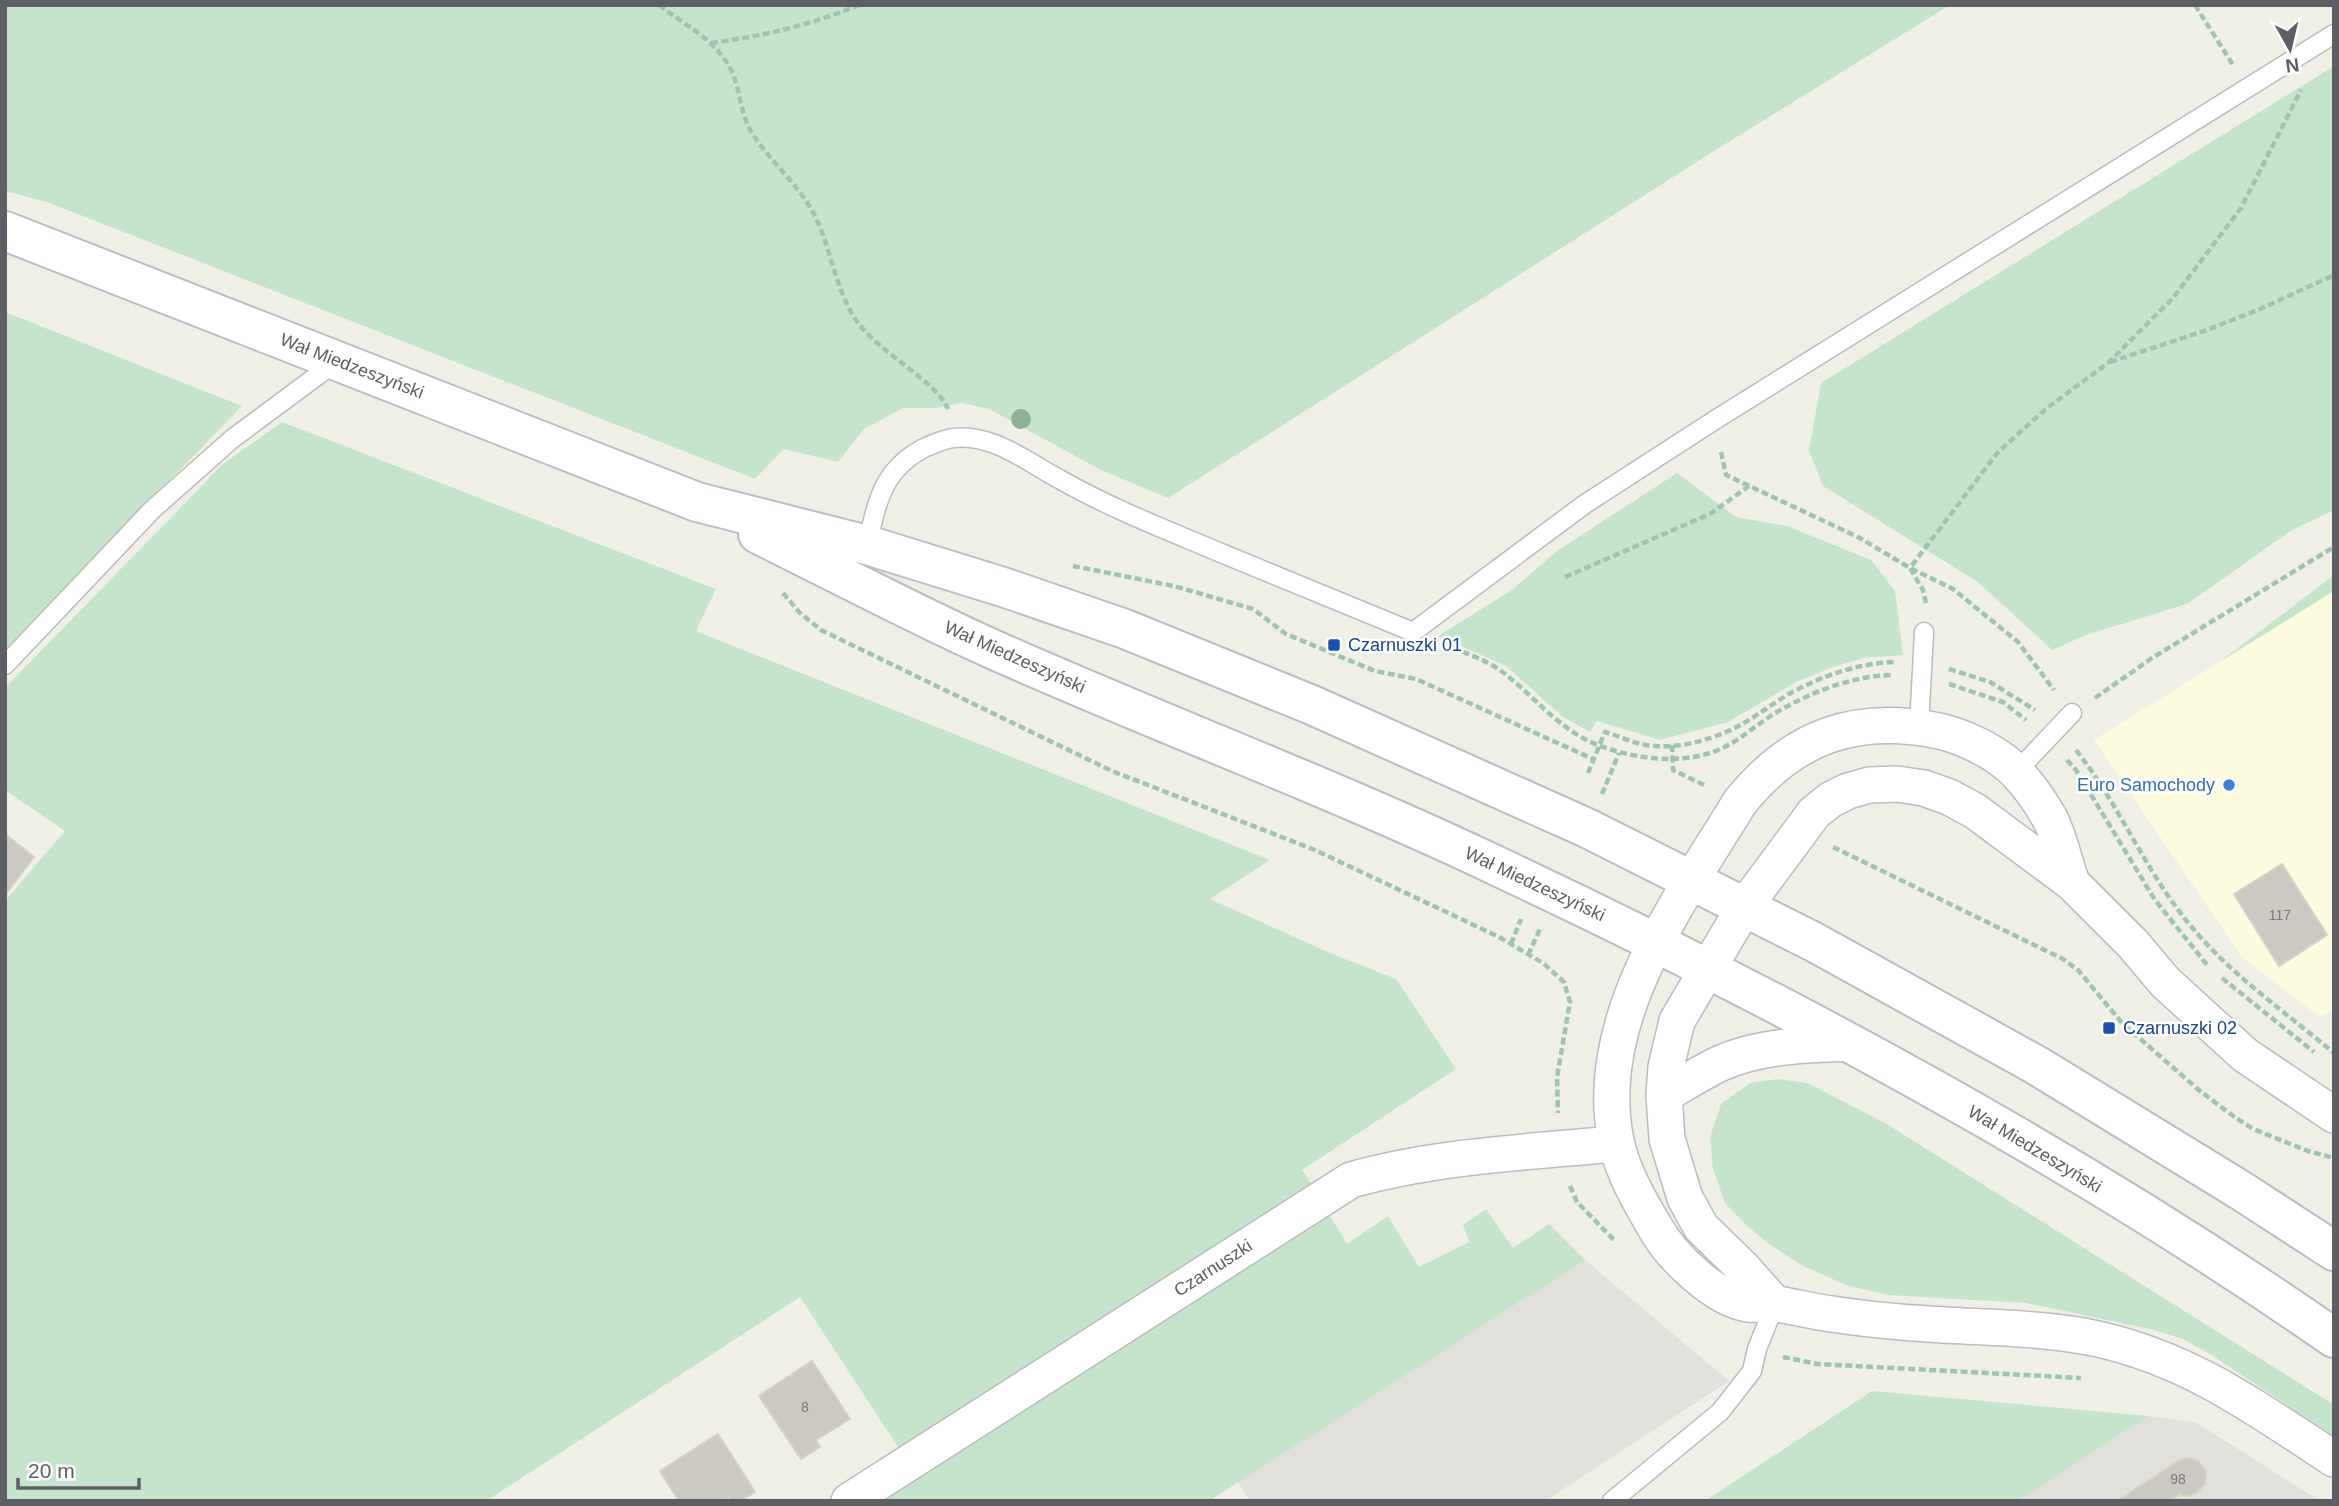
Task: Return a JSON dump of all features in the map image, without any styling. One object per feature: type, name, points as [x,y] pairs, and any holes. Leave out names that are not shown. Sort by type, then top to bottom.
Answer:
[{"type":"main road","name":"Wał Miedzeszyński","points":[[5,231],[697,502],[988,647],[1403,823],[1656,941],[1851,1044],[2119,1199],[2334,1338]]},
{"type":"main road","name":"Wał Miedzeszyński","points":[[697,502],[867,545],[1006,588],[1125,629],[1312,705],[1587,828],[1745,906],[2036,1065],[2334,1251]]},
{"type":"street","points":[[2071,883],[2050,818],[2016,772],[1971,741],[1919,727],[1888,724],[1860,726],[1832,732],[1806,743],[1777,763],[1740,802],[1656,941],[1619,1030],[1611,1108],[1616,1144],[1638,1198],[1662,1240],[1686,1266],[1717,1291],[1746,1304],[1776,1304],[1829,1314],[1894,1321],[2072,1334],[2135,1349],[2191,1370],[2227,1389],[2334,1460]]},
{"type":"street","points":[[1776,1304],[1701,1227],[1685,1198],[1667,1139],[1664,1095],[1666,1068],[1676,1021],[1745,906],[1814,813],[1848,791],[1869,785],[1897,784],[1948,797],[1975,811],[2071,883],[2133,944],[2185,1002],[2245,1055],[2334,1115]]},
{"type":"street","points":[[1664,1095],[1721,1063],[1750,1053],[1783,1046],[1851,1044]]},
{"type":"street","name":"Czarnuszki","points":[[849,1501],[1351,1180],[1423,1164],[1616,1144]]},
{"type":"lane","points":[[857,583],[880,497],[896,467],[912,454],[932,444],[953,438],[979,438],[1135,517],[1413,632],[1585,504],[1718,418],[2330,37]]},
{"type":"lane","points":[[5,665],[177,487],[232,439],[338,361]]},
{"type":"lane","points":[[1919,727],[1924,632]]},
{"type":"lane","points":[[2016,772],[2072,713]]},
{"type":"lane","points":[[1612,1501],[1720,1412],[1752,1371],[1757,1349],[1776,1304]]},
{"type":"path","points":[[659,5],[722,55],[734,75],[741,109],[751,132],[802,193],[815,217],[828,247],[840,288],[854,317],[871,338],[935,391],[947,406]]},
{"type":"path","points":[[710,43],[789,30],[859,5]]},
{"type":"path","points":[[2195,5],[2248,89]]},
{"type":"path","points":[[1910,568],[1998,452],[2047,408],[2108,363],[2173,298],[2241,208],[2330,37]]},
{"type":"path","points":[[2108,363],[2215,327],[2334,275]]},
{"type":"path","points":[[1718,418],[1726,475],[1858,537],[1910,568],[1954,589],[2018,642],[2072,713],[2152,658],[2334,545]]},
{"type":"path","points":[[1565,577],[1710,514],[1749,486]]},
{"type":"path","points":[[1069,565],[1174,586],[1253,609],[1286,634],[1375,671],[1416,679],[1593,759]]},
{"type":"path","points":[[1910,568],[1926,601],[1924,632]]},
{"type":"path","points":[[776,584],[799,612],[821,630],[1112,771],[1315,850],[1511,944],[1544,963],[1564,982],[1570,1002],[1557,1077],[1559,1149],[1566,1178],[1577,1202],[1622,1248]]},
{"type":"path","points":[[1588,774],[1605,732],[1647,745],[1697,742],[1719,735]]},
{"type":"path","points":[[1672,745],[1673,770],[1740,802]]},
{"type":"path","points":[[1800,830],[2063,959],[2078,970],[2122,1023],[2200,1091],[2236,1118],[2253,1129],[2334,1158]]},
{"type":"path","points":[[1511,944],[1524,913]]},
{"type":"path","points":[[1757,1349],[1788,1359],[1818,1364],[2092,1378]]},
{"type":"shaded area","points":[[5,5],[1950,5],[1714,151],[1168,498],[1101,470],[989,409],[962,403],[936,408],[903,408],[864,429],[838,462],[784,449],[755,479],[47,202],[5,191]]},
{"type":"shaded area","points":[[2334,66],[2334,510],[2292,530],[2187,604],[2086,635],[2052,650],[1978,582],[1823,486],[1809,451],[1821,383]]},
{"type":"shaded area","points":[[5,312],[242,406],[5,650]]},
{"type":"shaded area","points":[[282,422],[716,589],[696,631],[1270,860],[1210,899],[1330,953],[1396,979],[1456,1069],[1302,1170],[1311,1183],[902,1453],[800,1297],[486,1501],[5,1501],[5,901],[65,831],[5,790],[5,688],[223,464]]},
{"type":"shaded area","points":[[1677,473],[1736,517],[1787,526],[1871,560],[1895,591],[1903,655],[1864,658],[1833,667],[1796,682],[1728,722],[1660,740],[1597,721],[1590,732],[1563,717],[1506,666],[1438,636],[1512,590],[1557,551]]},
{"type":"shaded area","points":[[2334,575],[2334,591],[2218,663]]},
{"type":"shaded area","name":"Euro Samochody","points":[[2334,591],[2334,1013],[2330,1011],[2320,1017],[2242,957],[2094,740]]},
{"type":"shaded area","points":[[1778,1079],[1807,1083],[1885,1123],[2334,1405],[2334,1436],[2183,1339],[2150,1329],[2026,1303],[1888,1295],[1846,1285],[1803,1266],[1747,1226],[1725,1203],[1713,1169],[1710,1137],[1721,1104],[1750,1083]]},
{"type":"shaded area","points":[[1326,1209],[1347,1244],[1388,1216],[1419,1267],[1469,1242],[1463,1225],[1486,1209],[1513,1248],[1549,1224],[1585,1260],[1209,1501],[876,1501]]},
{"type":"shaded area","points":[[1585,1260],[1729,1381],[1545,1501],[1250,1501],[1238,1482]]},
{"type":"shaded area","points":[[1872,1391],[2149,1416],[2017,1501],[1705,1501]]},
{"type":"shaded area","points":[[2149,1416],[2197,1423],[2320,1501],[2017,1501]]},
{"type":"building","points":[[5,834],[34,857],[5,895]]},
{"type":"building","points":[[2282,864],[2327,935],[2279,966],[2234,894]]},
{"type":"building","points":[[812,1361],[850,1419],[816,1440],[820,1447],[801,1459],[759,1396]]},
{"type":"building","points":[[718,1434],[755,1492],[740,1501],[731,1501],[729,1497],[723,1501],[679,1501],[660,1471]]},
{"type":"building","points":[[2191,1458],[2199,1462],[2206,1471],[2205,1484],[2196,1493],[2187,1496],[2180,1494],[2169,1501],[2117,1501],[2182,1459]]},
{"type":"place","name":"Czarnuszki 01","points":[[1334,645]]},
{"type":"place","name":"Euro Samochody","points":[[2229,785]]},
{"type":"place","name":"Czarnuszki 02","points":[[2109,1028]]}]
